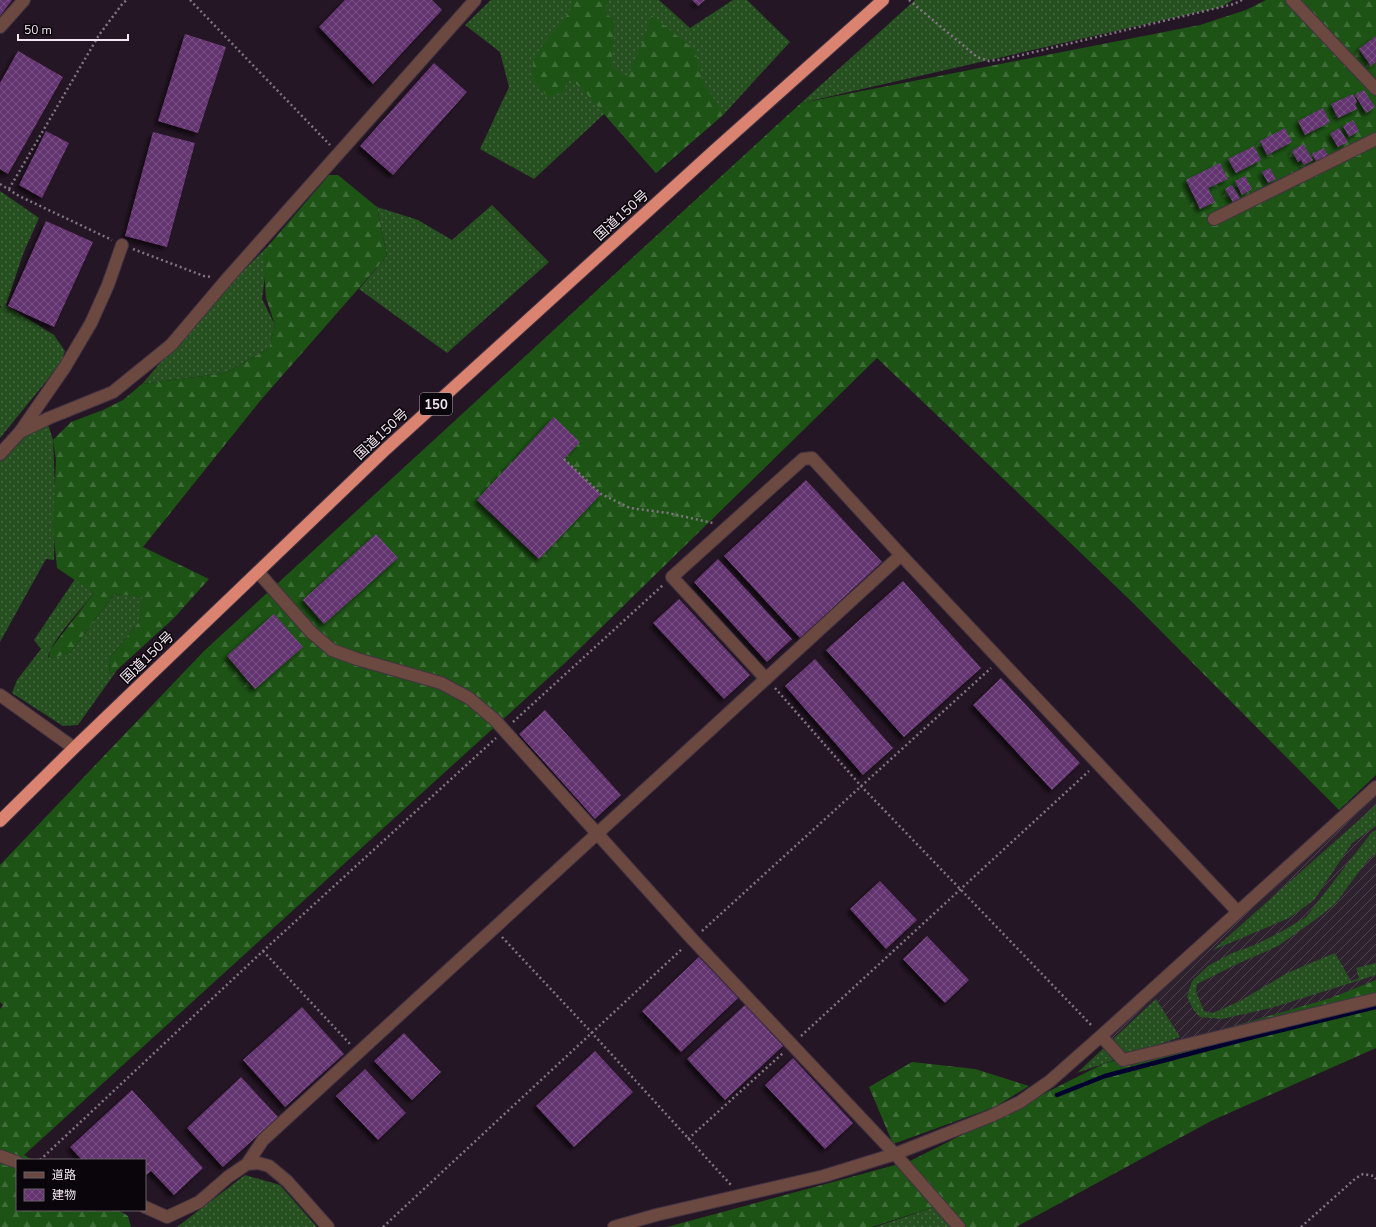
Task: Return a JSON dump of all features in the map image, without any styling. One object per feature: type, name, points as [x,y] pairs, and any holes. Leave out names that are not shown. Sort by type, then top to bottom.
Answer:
[{"type":"highway","name":"国道150号","points":[[0,821],[74,748],[386,449],[879,1]]},
{"type":"street","points":[[0,27],[24,0]]},
{"type":"street","points":[[20,432],[49,418],[114,392],[171,345],[338,153],[475,0]]},
{"type":"street","points":[[1292,0],[1376,88]]},
{"type":"street","points":[[1214,219],[1376,139]]},
{"type":"street","points":[[0,454],[20,432],[65,367],[91,322],[108,285],[122,245]]},
{"type":"street","points":[[766,679],[672,577],[803,459],[812,458],[901,555],[1238,912]]},
{"type":"street","points":[[161,1227],[167,1216],[199,1202],[228,1177],[247,1164],[263,1140],[901,555]]},
{"type":"street","points":[[258,572],[311,632],[332,650],[357,659],[442,683],[469,698],[495,720],[692,940],[895,1154],[959,1227]]},
{"type":"street","points":[[0,695],[74,748]]},
{"type":"street","points":[[614,1227],[656,1215],[824,1176],[895,1154],[991,1116],[1020,1102],[1050,1081],[1102,1036],[1376,787]]},
{"type":"street","points":[[1102,1036],[1123,1060],[1376,999]]},
{"type":"street","points":[[0,1156],[16,1162]]},
{"type":"street","points":[[247,1164],[258,1163],[269,1166],[287,1181],[328,1227]]},
{"type":"street","points":[[146,1207],[167,1216]]},
{"type":"path","points":[[9,189],[99,35],[126,0]]},
{"type":"path","points":[[190,0],[338,153]]},
{"type":"path","points":[[909,0],[977,57],[989,62],[1234,4],[1242,0]]},
{"type":"path","points":[[564,459],[601,494],[630,508],[668,513],[729,526]]},
{"type":"path","points":[[41,1159],[263,951],[672,577]]},
{"type":"path","points":[[766,679],[861,786],[1102,1036]]},
{"type":"path","points":[[688,1138],[792,1045],[1098,763]]},
{"type":"path","points":[[494,929],[592,1033],[740,1196]]},
{"type":"path","points":[[263,951],[358,1053]]},
{"type":"path","points":[[1301,1227],[1356,1178],[1363,1174],[1374,1176],[1376,1179]]},
{"type":"shaded area","points":[[1376,782],[1376,999],[1127,1059],[1104,1039]]},
{"type":"green space","points":[[491,0],[659,0],[690,28],[733,0],[747,0],[790,42],[724,114],[656,173],[604,114],[534,179],[480,149],[509,87],[500,52],[465,25]]},
{"type":"green space","points":[[573,0],[608,0],[605,11],[615,23],[611,67],[627,77],[644,40],[651,15],[695,50],[705,86],[724,114],[656,173],[586,93],[570,78],[562,92],[548,97],[538,87],[534,80],[533,68],[535,58],[541,48],[564,20],[570,10]]},
{"type":"green space","points":[[915,0],[1233,0],[1221,7],[801,103]]},
{"type":"green space","points":[[1266,0],[1376,0],[1376,775],[1339,810],[1130,600],[877,358],[566,662],[24,1155],[30,1159],[16,1159],[16,1211],[120,1211],[128,1216],[131,1227],[0,1227],[0,1009],[3,1005],[0,1002],[0,865],[204,651],[801,103],[1200,25],[1246,10]]},
{"type":"green space","points":[[329,175],[338,175],[377,207],[387,256],[260,401],[143,547],[209,579],[174,618],[117,670],[109,674],[110,657],[139,622],[142,597],[114,594],[71,652],[54,658],[49,657],[50,650],[94,593],[57,568],[53,527],[56,460],[53,440],[71,422],[103,410],[123,400],[142,384],[226,373],[269,348],[275,325],[266,298],[263,255],[269,245]]},
{"type":"green space","points":[[0,191],[39,218],[23,254],[6,305],[54,335],[65,351],[61,363],[0,438],[0,308],[2,306],[0,306]]},
{"type":"green space","points":[[492,205],[549,262],[447,353],[359,289],[387,256],[377,207],[418,220],[452,240]]},
{"type":"green space","points":[[269,245],[262,299],[275,325],[269,348],[226,373],[142,384],[220,294]]},
{"type":"green space","points":[[47,421],[53,440],[55,489],[54,560],[46,559],[0,642],[0,458],[12,445]]},
{"type":"green space","points":[[75,579],[94,593],[61,633],[50,650],[48,657],[54,658],[71,652],[114,594],[144,597],[139,622],[110,657],[109,674],[117,670],[78,725],[63,726],[12,693],[17,680],[41,649],[34,640]]},
{"type":"green space","points":[[1376,805],[1376,826],[1352,843],[1314,900],[1289,918],[1213,950]]},
{"type":"green space","points":[[1376,830],[1376,853],[1367,861],[1335,904],[1278,946],[1197,984],[1196,992],[1204,1011],[1213,1013],[1240,1001],[1287,973],[1335,953],[1351,981],[1359,978],[1356,968],[1376,963],[1376,975],[1271,1008],[1222,1019],[1200,1017],[1193,1009],[1187,997],[1192,981],[1208,966],[1230,954],[1257,944],[1306,917],[1372,832]]},
{"type":"green space","points":[[1376,980],[1376,1048],[1211,1121],[1016,1227],[959,1227],[940,1205],[872,1227],[667,1227],[910,1161],[1103,1064],[1331,998]]},
{"type":"green space","points":[[1156,999],[1180,1037],[1077,1073]]},
{"type":"green space","points":[[912,1062],[975,1069],[1029,1086],[995,1107],[893,1144],[869,1087]]},
{"type":"green space","points":[[245,1175],[280,1185],[317,1227],[177,1227]]},
{"type":"green space","points":[[940,1205],[957,1227],[875,1227]]},
{"type":"building","points":[[0,0],[12,0],[0,16]]},
{"type":"building","points":[[345,0],[432,0],[442,10],[373,84],[319,27]]},
{"type":"building","points":[[692,0],[705,0],[698,6]]},
{"type":"building","points":[[185,34],[226,47],[198,133],[158,121]]},
{"type":"building","points":[[1376,36],[1376,62],[1371,66],[1359,49]]},
{"type":"building","points":[[18,51],[63,77],[8,174],[0,169],[0,83]]},
{"type":"building","points":[[434,63],[467,92],[393,175],[360,146]]},
{"type":"building","points":[[1364,90],[1375,107],[1366,113],[1355,95]]},
{"type":"building","points":[[1353,94],[1357,102],[1355,104],[1357,109],[1338,118],[1331,104]]},
{"type":"building","points":[[1323,108],[1330,122],[1305,135],[1298,121]]},
{"type":"building","points":[[1353,120],[1359,131],[1349,137],[1343,126]]},
{"type":"building","points":[[1285,128],[1292,142],[1267,155],[1260,141]]},
{"type":"building","points":[[1339,128],[1348,142],[1338,147],[1330,134]]},
{"type":"building","points":[[46,131],[69,143],[42,198],[19,185]]},
{"type":"building","points":[[153,132],[195,143],[167,247],[125,236]]},
{"type":"building","points":[[1303,144],[1313,160],[1304,165],[1301,160],[1298,162],[1292,151]]},
{"type":"building","points":[[1254,146],[1261,160],[1236,173],[1228,159]]},
{"type":"building","points":[[1324,148],[1329,157],[1317,163],[1312,154]]},
{"type":"building","points":[[1220,163],[1228,179],[1208,188],[1215,202],[1200,209],[1186,180]]},
{"type":"building","points":[[1270,168],[1276,179],[1268,183],[1262,172]]},
{"type":"building","points":[[1245,176],[1252,189],[1242,195],[1235,181]]},
{"type":"building","points":[[1232,185],[1240,198],[1233,202],[1225,189]]},
{"type":"building","points":[[46,221],[93,242],[54,327],[8,306]]},
{"type":"building","points":[[554,417],[580,442],[564,459],[601,494],[539,559],[477,500]]},
{"type":"building","points":[[806,480],[882,562],[800,638],[724,556]]},
{"type":"building","points":[[376,534],[398,558],[324,624],[303,600]]},
{"type":"building","points":[[718,559],[792,639],[767,662],[694,582]]},
{"type":"building","points":[[903,581],[981,668],[904,737],[826,650]]},
{"type":"building","points":[[679,599],[750,675],[724,699],[653,623]]},
{"type":"building","points":[[274,614],[303,647],[255,689],[227,656]]},
{"type":"building","points":[[815,659],[893,748],[863,775],[785,686]]},
{"type":"building","points":[[1001,678],[1080,763],[1052,790],[973,705]]},
{"type":"building","points":[[545,710],[621,795],[595,819],[519,734]]},
{"type":"building","points":[[880,881],[917,920],[886,949],[850,909]]},
{"type":"building","points":[[927,936],[969,980],[945,1003],[903,959]]},
{"type":"building","points":[[699,957],[738,998],[681,1052],[642,1011]]},
{"type":"building","points":[[745,1005],[783,1046],[725,1100],[687,1059]]},
{"type":"building","points":[[302,1007],[344,1054],[285,1107],[243,1060]]},
{"type":"building","points":[[404,1033],[441,1072],[412,1100],[374,1061]]},
{"type":"building","points":[[595,1051],[633,1092],[574,1147],[536,1106]]},
{"type":"building","points":[[793,1058],[853,1123],[825,1149],[765,1085]]},
{"type":"building","points":[[365,1069],[406,1113],[378,1140],[336,1096]]},
{"type":"building","points":[[241,1077],[278,1117],[223,1167],[187,1128]]},
{"type":"building","points":[[132,1090],[203,1168],[174,1195],[151,1171],[146,1175],[146,1159],[81,1159],[70,1147]]},
{"type":"waterway","points":[[1057,1095],[1105,1076],[1253,1037],[1376,1007]]}]
